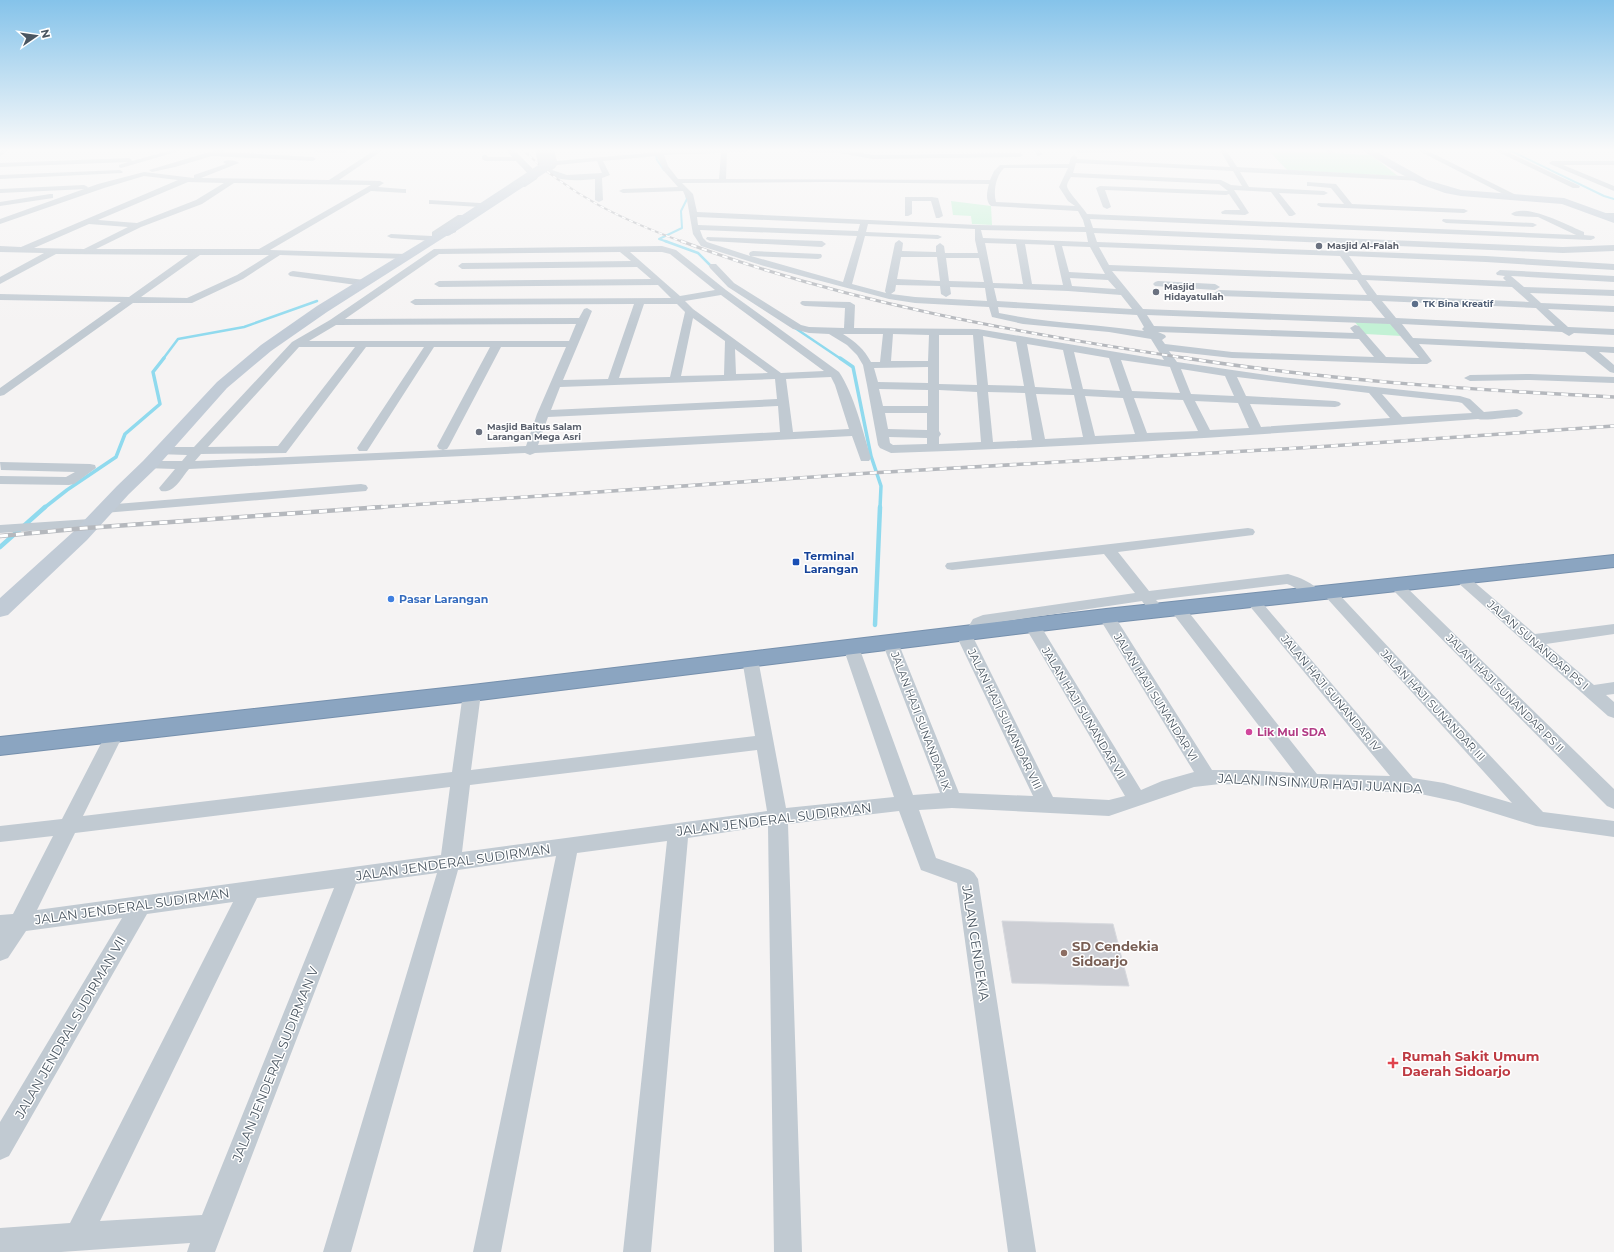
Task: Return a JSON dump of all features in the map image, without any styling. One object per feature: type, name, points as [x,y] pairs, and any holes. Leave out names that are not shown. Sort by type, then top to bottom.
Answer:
[{"type":"highway","points":[[0,746],[472,693],[968,633],[1106,616],[1153,605],[1253,601],[1614,561]]},
{"type":"main road","points":[[0,610],[67,549],[90,523],[149,465],[222,386],[266,348],[322,309],[411,254],[439,239],[484,208]]},
{"type":"main road","points":[[1584,208],[1614,220]]},
{"type":"street","points":[[0,222],[38,208]]},
{"type":"street","points":[[21,250],[118,208]]},
{"type":"street","points":[[86,252],[138,224],[182,208]]},
{"type":"street","points":[[262,252],[338,208]]},
{"type":"street","points":[[477,208],[481,209]]},
{"type":"street","points":[[695,208],[698,239],[704,244],[767,264],[814,266]]},
{"type":"street","points":[[702,208],[867,217],[938,218],[978,227],[1260,237],[1564,251],[1614,249]]},
{"type":"street","points":[[908,208],[908,214]]},
{"type":"street","points":[[936,208],[938,237],[942,255],[947,301]]},
{"type":"street","points":[[1039,208],[1083,213],[1263,224],[1591,238]]},
{"type":"street","points":[[1078,208],[1083,213],[1093,244],[1109,272],[1122,292],[1144,310],[1170,363],[1184,397],[1203,434]]},
{"type":"street","points":[[1240,208],[1245,213]]},
{"type":"street","points":[[1278,214],[1296,215],[1290,208]]},
{"type":"street","points":[[1324,208],[1331,216]]},
{"type":"street","points":[[1378,208],[1398,230],[1414,244]]},
{"type":"street","points":[[1388,208],[1470,212]]},
{"type":"street","points":[[166,488],[184,465],[296,344],[334,322],[439,239],[481,209]]},
{"type":"street","points":[[439,239],[435,234],[470,211],[472,213],[481,209]]},
{"type":"street","points":[[1214,212],[1255,213],[1272,238]]},
{"type":"street","points":[[767,264],[776,213]]},
{"type":"street","points":[[1581,265],[1543,236],[1508,213],[1537,214],[1614,249]]},
{"type":"street","points":[[1602,215],[1614,215]]},
{"type":"street","points":[[847,286],[867,217]]},
{"type":"street","points":[[88,221],[138,224]]},
{"type":"street","points":[[1435,221],[1562,226]]},
{"type":"street","points":[[696,227],[938,237]]},
{"type":"street","points":[[978,227],[979,240],[984,256],[989,286],[989,303],[995,315],[1009,319],[1109,329],[1158,337],[1232,355],[1427,360],[1372,296],[1335,241]]},
{"type":"street","points":[[1104,231],[1127,268]]},
{"type":"street","points":[[296,232],[312,233]]},
{"type":"street","points":[[814,266],[826,232]]},
{"type":"street","points":[[390,236],[439,239],[481,250],[662,249],[673,252],[723,292],[835,374],[841,385],[865,458]]},
{"type":"street","points":[[889,296],[893,282],[900,236]]},
{"type":"street","points":[[1260,237],[1279,274]]},
{"type":"street","points":[[698,239],[822,244]]},
{"type":"street","points":[[979,240],[1302,251],[1486,259],[1614,267]]},
{"type":"street","points":[[1020,241],[1028,286]]},
{"type":"street","points":[[1057,242],[1068,288]]},
{"type":"street","points":[[0,297],[194,300],[219,285],[240,277],[295,245]]},
{"type":"street","points":[[1154,246],[1165,269]]},
{"type":"street","points":[[1192,247],[1203,271]]},
{"type":"street","points":[[1476,247],[1486,259],[1591,352],[1614,370]]},
{"type":"street","points":[[0,249],[86,252],[199,251],[281,252],[341,255],[411,254]]},
{"type":"street","points":[[622,249],[660,282],[690,311],[780,377],[787,436]]},
{"type":"street","points":[[1228,249],[1251,288]]},
{"type":"street","points":[[392,322],[481,250]]},
{"type":"street","points":[[0,281],[54,251]]},
{"type":"street","points":[[0,393],[199,251]]},
{"type":"street","points":[[1302,251],[1322,276]]},
{"type":"street","points":[[736,253],[768,254],[814,266],[847,286],[889,296],[915,300],[1614,329]]},
{"type":"street","points":[[898,254],[984,256]]},
{"type":"street","points":[[331,262],[341,255]]},
{"type":"street","points":[[456,270],[638,264]]},
{"type":"street","points":[[713,266],[731,285],[797,327],[809,330],[978,332],[1114,356],[1170,363],[1229,373],[1323,385],[1460,398],[1466,401],[1483,417]]},
{"type":"street","points":[[1352,266],[1367,267]]},
{"type":"street","points":[[1064,275],[1109,272],[1127,268],[1165,269],[1359,277],[1614,294]]},
{"type":"street","points":[[1390,268],[1401,280]]},
{"type":"street","points":[[1488,273],[1614,279]]},
{"type":"street","points":[[294,274],[364,283]]},
{"type":"street","points":[[433,288],[660,282]]},
{"type":"street","points":[[893,282],[1028,286],[1122,292]]},
{"type":"street","points":[[1158,284],[1217,290],[1537,303],[1614,309]]},
{"type":"street","points":[[1217,290],[1251,288],[1306,293]]},
{"type":"street","points":[[1217,290],[1229,312]]},
{"type":"street","points":[[409,307],[591,301],[679,300],[723,292]]},
{"type":"street","points":[[531,447],[543,414],[591,301]]},
{"type":"street","points":[[612,382],[640,301]]},
{"type":"street","points":[[805,303],[850,305],[849,331]]},
{"type":"street","points":[[675,379],[690,311]]},
{"type":"street","points":[[1345,318],[1383,360]]},
{"type":"street","points":[[334,322],[582,321]]},
{"type":"street","points":[[1565,328],[1614,332]]},
{"type":"street","points":[[832,331],[858,349],[868,364],[883,433],[884,445],[888,448],[987,446],[1257,431],[1483,417],[1517,413]]},
{"type":"street","points":[[933,447],[935,434],[933,410],[934,331]]},
{"type":"street","points":[[885,365],[888,332]]},
{"type":"street","points":[[978,332],[987,446]]},
{"type":"street","points":[[1158,337],[1362,336]]},
{"type":"street","points":[[1021,339],[1039,442]]},
{"type":"street","points":[[730,340],[730,377]]},
{"type":"street","points":[[296,344],[574,344]]},
{"type":"street","points":[[282,450],[363,344]]},
{"type":"street","points":[[363,448],[431,344]]},
{"type":"street","points":[[443,446],[497,344]]},
{"type":"street","points":[[1414,345],[1495,345],[1614,355]]},
{"type":"street","points":[[1414,345],[1505,353],[1591,352],[1614,350]]},
{"type":"street","points":[[1495,345],[1505,353]]},
{"type":"street","points":[[1068,348],[1090,440]]},
{"type":"street","points":[[1114,356],[1142,437]]},
{"type":"street","points":[[868,364],[933,364]]},
{"type":"street","points":[[1229,373],[1257,431]]},
{"type":"street","points":[[556,384],[835,374]]},
{"type":"street","points":[[1470,378],[1530,377],[1614,380]]},
{"type":"street","points":[[1282,380],[1308,428]]},
{"type":"street","points":[[873,385],[982,388],[1335,404]]},
{"type":"street","points":[[1323,385],[1350,425]]},
{"type":"street","points":[[1372,389],[1399,422]]},
{"type":"street","points":[[1418,394],[1440,419]]},
{"type":"street","points":[[543,414],[782,402]]},
{"type":"street","points":[[878,409],[933,410]]},
{"type":"street","points":[[161,451],[196,452],[282,450],[309,454],[531,447],[857,432]]},
{"type":"street","points":[[883,433],[935,434]]},
{"type":"street","points":[[149,465],[184,465],[363,448],[443,446],[531,447]]},
{"type":"street","points":[[0,480],[69,480],[90,468],[1,466]]},
{"type":"street","points":[[104,509],[361,488]]},
{"type":"street","points":[[3,529],[90,523]]},
{"type":"street","points":[[952,566],[1105,550],[1248,532]]},
{"type":"street","points":[[1105,550],[1312,782]]},
{"type":"street","name":"JALAN SUNANDAR PS I","points":[[1461,578],[1614,712]]},
{"type":"street","name":"JALAN HAJI SUNANDAR III","points":[[968,633],[983,620],[1153,605],[1288,579],[1321,593],[1537,818]]},
{"type":"street","name":"JALAN HAJI SUNANDAR PS II","points":[[1396,585],[1614,801]]},
{"type":"street","name":"JALAN HAJI SUNANDAR IV","points":[[1253,601],[1408,785]]},
{"type":"street","name":"JALAN HAJI SUNANDAR VI","points":[[1106,616],[1207,778]]},
{"type":"street","name":"JALAN HAJI SUNANDAR VII","points":[[1032,625],[1137,799]]},
{"type":"street","points":[[1533,640],[1614,629]]},
{"type":"street","name":"JALAN HAJI SUNANDAR VIII","points":[[968,633],[1047,805]]},
{"type":"street","name":"JALAN HAJI SUNANDAR IX","points":[[890,642],[952,800]]},
{"type":"street","name":"JALAN CENDEKIA","points":[[852,647],[912,802],[928,864],[934,868],[961,874],[967,879],[1022,1252]]},
{"type":"street","points":[[750,659],[778,817],[788,1252]]},
{"type":"street","points":[[1591,692],[1614,688]]},
{"type":"street","points":[[337,1252],[450,863],[472,693]]},
{"type":"street","points":[[0,951],[10,923],[68,826],[115,733]]},
{"type":"street","points":[[0,834],[765,742]]},
{"type":"street","name":"JALAN INSINYUR HAJI JUANDA","points":[[912,802],[952,800],[1109,808],[1124,805],[1160,788],[1187,780],[1259,777],[1312,782],[1408,785],[1445,791],[1537,818],[1614,829]]},
{"type":"street","name":"JALAN JENDERAL SUDIRMAN","points":[[10,923],[778,817],[912,802]]},
{"type":"street","points":[[637,1252],[678,832]]},
{"type":"street","points":[[487,1252],[568,847]]},
{"type":"street","name":"JALAN JENDERAL SUDIRMAN V","points":[[205,1240],[349,876]]},
{"type":"street","points":[[78,1237],[250,890]]},
{"type":"street","name":"JALAN JENDRAL SUDIRMAN VII","points":[[0,1147],[140,906]]},
{"type":"street","points":[[0,1242],[78,1237],[205,1240]]},
{"type":"green space","points":[[952,208],[991,208],[992,225],[972,224],[971,216],[953,215]]},
{"type":"green space","points":[[1353,320],[1390,321],[1402,336],[1365,334]]},
{"type":"building","name":"SD Cendekia Sidoarjo","points":[[1002,921],[1113,924],[1129,986],[1012,983]]},
{"type":"waterway","points":[[665,241],[659,239],[682,228],[681,211],[682,208]]},
{"type":"waterway","points":[[665,241],[698,253],[714,269]]},
{"type":"waterway","points":[[163,359],[178,339],[244,327],[317,301]]},
{"type":"waterway","points":[[795,328],[841,359]]},
{"type":"waterway","points":[[44,508],[67,490],[116,457],[125,434],[160,404],[153,372],[164,358]]},
{"type":"waterway","points":[[840,358],[853,367],[871,456],[881,486],[880,508]]},
{"type":"waterway","points":[[0,547],[45,507]]},
{"type":"waterway","points":[[875,625],[880,507]]},
{"type":"railway","points":[[605,208],[639,225],[683,242]]},
{"type":"railway","points":[[681,241],[743,263],[806,282],[933,314],[998,327],[1192,359]]},
{"type":"railway","points":[[1185,358],[1238,366],[1399,383],[1614,397]]},
{"type":"railway","points":[[367,508],[870,473],[1316,447],[1614,426]]},
{"type":"railway","points":[[0,536],[86,528],[382,507]]},
{"type":"place","name":"Masjid Al-Falah","points":[[1319,246]]},
{"type":"place","name":"Masjid Hidayatullah","points":[[1156,292]]},
{"type":"place","name":"TK Bina Kreatif","points":[[1415,304]]},
{"type":"place","name":"Masjid Baitus Salam Larangan Mega Asri","points":[[479,432]]},
{"type":"place","name":"Terminal Larangan","points":[[796,562]]},
{"type":"place","name":"Pasar Larangan","points":[[391,599]]},
{"type":"place","name":"Lik Mul SDA","points":[[1249,732]]},
{"type":"place","name":"SD Cendekia Sidoarjo","points":[[1064,953]]},
{"type":"place","name":"Rumah Sakit Umum Daerah Sidoarjo","points":[[1393,1063]]}]
